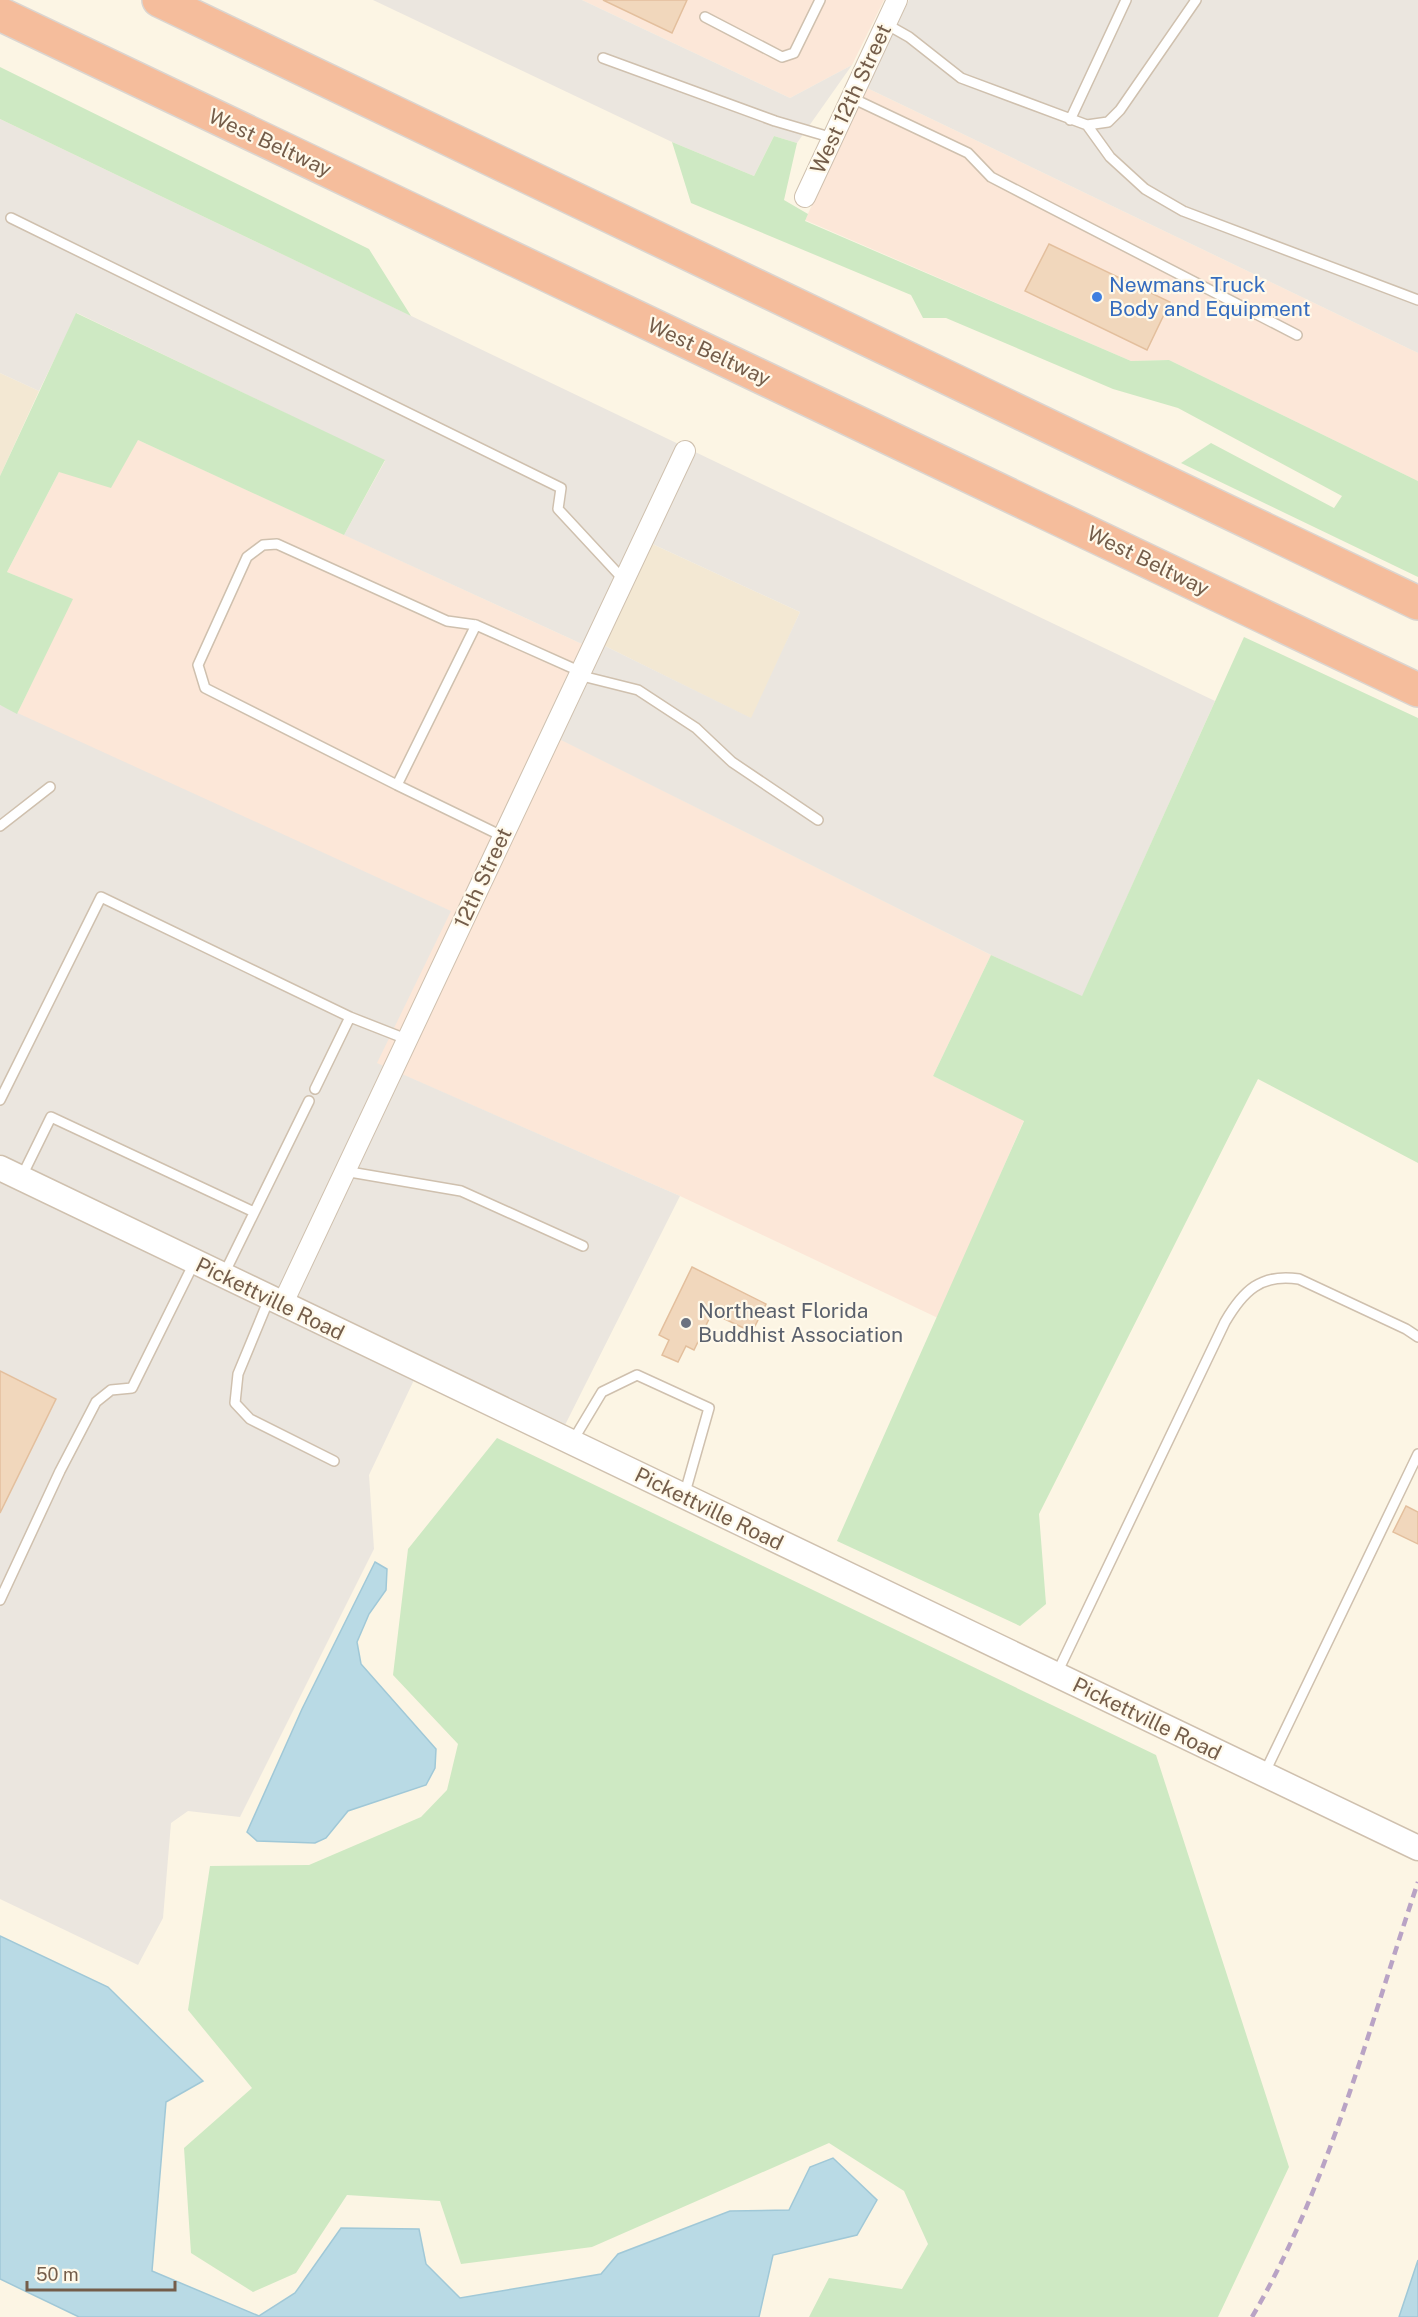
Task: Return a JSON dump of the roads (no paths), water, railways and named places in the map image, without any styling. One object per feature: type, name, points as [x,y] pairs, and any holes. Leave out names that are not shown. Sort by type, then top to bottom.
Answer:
[{"type":"highway","points":[[159,0],[1418,603]]},
{"type":"highway","name":"West Beltway","points":[[0,14],[1418,690]]},
{"type":"street","name":"West 12th Street","points":[[805,197],[897,0]]},
{"type":"street","name":"12th Street","points":[[276,1302],[344,1172],[578,673],[685,451]]},
{"type":"street","name":"Pickettville Road","points":[[10,1174],[1418,1848]]},
{"type":"lane","points":[[1070,120],[1126,0]]},
{"type":"lane","points":[[886,24],[909,37],[962,78],[1087,125],[1108,122],[1120,110],[1196,0]]},
{"type":"lane","points":[[705,17],[782,57],[788,57],[794,53],[818,1]]},
{"type":"lane","points":[[603,58],[775,121],[833,138]]},
{"type":"lane","points":[[852,98],[968,153],[991,177],[1298,335]]},
{"type":"lane","points":[[1087,125],[1110,157],[1145,189],[1183,211],[1418,300]]},
{"type":"lane","points":[[12,218],[561,488],[558,508],[623,579]]},
{"type":"lane","points":[[502,836],[205,688],[198,664],[247,557],[263,545],[277,544],[447,621],[476,625],[578,673],[638,690],[696,728],[732,762],[818,820]]},
{"type":"lane","points":[[397,785],[476,625]]},
{"type":"lane","points":[[0,826],[50,787]]},
{"type":"lane","points":[[0,1100],[101,897],[350,1017],[406,1039]]},
{"type":"lane","points":[[315,1089],[350,1017]]},
{"type":"lane","points":[[222,1276],[309,1101]]},
{"type":"lane","points":[[10,1174],[51,1117],[254,1212]]},
{"type":"lane","points":[[344,1172],[460,1191],[583,1246]]},
{"type":"lane","points":[[0,1600],[60,1471],[96,1402],[111,1390],[132,1388],[194,1263]]},
{"type":"lane","points":[[1056,1675],[1225,1322],[1235,1304],[1246,1292],[1264,1280],[1282,1276],[1299,1279],[1406,1329],[1418,1338]]},
{"type":"lane","points":[[276,1302],[238,1374],[235,1403],[250,1419],[334,1461]]},
{"type":"lane","points":[[571,1444],[602,1392],[637,1375],[689,1396],[709,1408],[683,1497]]},
{"type":"lane","points":[[1264,1775],[1418,1454]]},
{"type":"water","points":[[375,1562],[387,1569],[386,1590],[369,1614],[357,1642],[361,1664],[436,1749],[435,1768],[426,1785],[348,1811],[326,1838],[315,1843],[257,1841],[247,1832],[302,1709]]},
{"type":"water","points":[[0,1936],[108,1987],[203,2081],[166,2102],[152,2271],[259,2316],[295,2293],[341,2228],[419,2229],[426,2264],[460,2298],[601,2274],[618,2254],[730,2211],[789,2210],[810,2167],[833,2158],[877,2200],[857,2235],[773,2255],[759,2317],[79,2317],[0,2279]]},
{"type":"water","points":[[1418,2260],[1418,2317],[1399,2317]]},
{"type":"railway","points":[[1252,2317],[1279,2267],[1325,2160],[1418,1882]]},
{"type":"place","name":"Newmans Truck Body and Equipment","points":[[1097,297]]},
{"type":"place","name":"Northeast Florida Buddhist Association","points":[[686,1323]]}]
